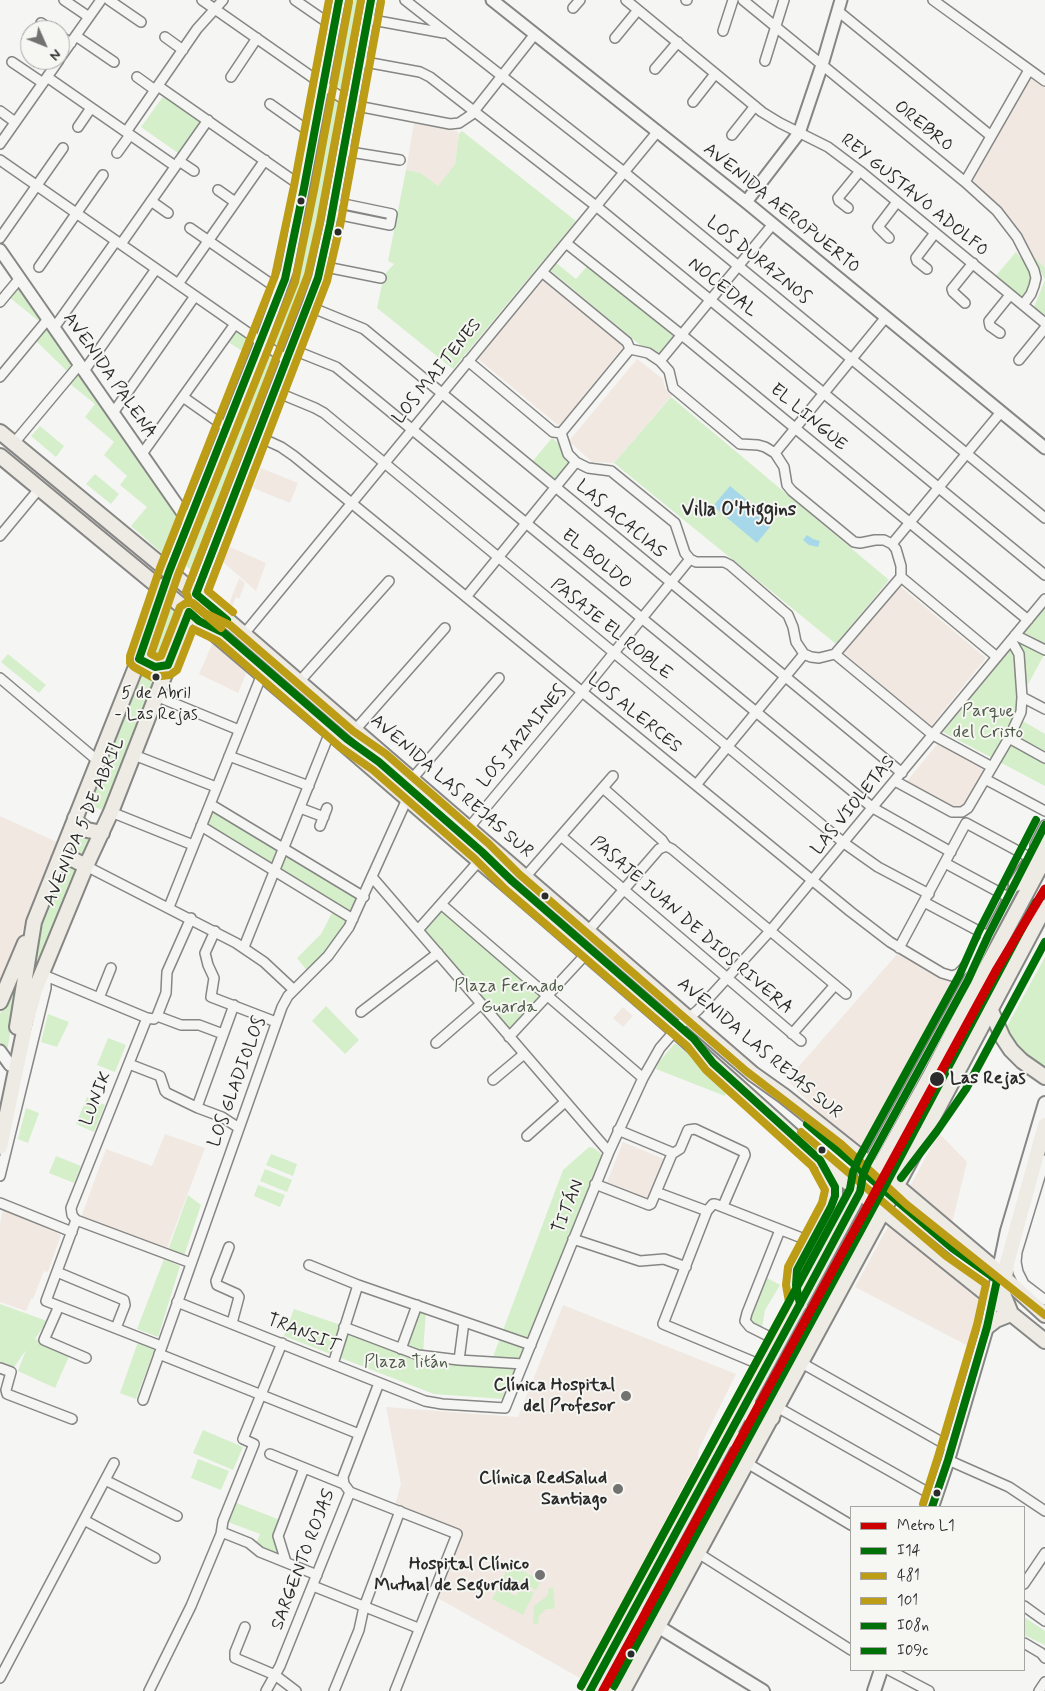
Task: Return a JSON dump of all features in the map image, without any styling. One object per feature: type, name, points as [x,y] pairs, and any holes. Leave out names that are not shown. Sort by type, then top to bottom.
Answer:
[{"type":"main road","name":"AVENIDA 5 DE ABRIL","points":[[0,1113],[34,922],[139,659],[169,572],[281,291],[304,188],[339,0]]},
{"type":"main road","name":"AVENIDA 5 DE ABRIL","points":[[0,1147],[26,1022],[86,866],[102,833],[134,755],[256,436],[308,306],[321,266],[371,0]]},
{"type":"main road","name":"AVENIDA LAS REJAS SUR","points":[[0,432],[244,634],[588,930],[820,1160],[1045,1341]]},
{"type":"main road","name":"AVENIDA LAS REJAS SUR","points":[[0,456],[189,612],[587,953],[681,1024],[707,1033],[753,1074],[784,1096],[897,1186],[1002,1275],[1045,1315]]},
{"type":"main road","points":[[139,659],[155,667],[168,665]]},
{"type":"main road","points":[[75,818],[87,830],[102,833]]},
{"type":"main road","points":[[1016,884],[1045,840]]},
{"type":"main road","points":[[590,1691],[748,1402],[873,1167],[930,1076],[1045,858]]},
{"type":"main road","points":[[59,859],[72,859],[86,866]]},
{"type":"main road","points":[[623,1691],[897,1186],[1045,907]]},
{"type":"main road","points":[[0,1002],[34,922]]},
{"type":"main road","points":[[984,972],[984,991],[1001,1034],[1011,1050],[1028,1067],[1045,1077]]},
{"type":"main road","points":[[987,1327],[996,1320],[1012,1314],[1003,1294],[1002,1275],[1007,1231],[1045,1103]]},
{"type":"main road","points":[[934,1502],[950,1454],[987,1327],[993,1299],[1014,1236],[1045,1125]]},
{"type":"main road","points":[[800,1304],[796,1285],[798,1270],[831,1207],[835,1192],[832,1179],[820,1160]]},
{"type":"main road","points":[[748,1402],[753,1420],[763,1422],[774,1412]]},
{"type":"main road","points":[[726,1440],[736,1439],[744,1444],[747,1463]]},
{"type":"main road","points":[[633,1611],[760,1690]]},
{"type":"main road","points":[[874,1691],[881,1671]]},
{"type":"street","points":[[64,0],[89,17]]},
{"type":"street","points":[[70,44],[101,0]]},
{"type":"street","points":[[109,0],[141,22]]},
{"type":"street","points":[[202,0],[352,105],[450,124],[459,123],[474,112],[535,34]]},
{"type":"street","points":[[117,153],[182,50],[200,25],[223,0]]},
{"type":"street","points":[[295,0],[334,27]]},
{"type":"street","name":"LOS DURAZNOS","points":[[405,0],[624,172],[1045,518]]},
{"type":"street","name":"AVENIDA AEROPUERTO","points":[[492,0],[746,202],[1045,448]]},
{"type":"street","points":[[573,8],[580,0]]},
{"type":"street","name":"REY GUSTAVO ADOLFO","points":[[626,0],[755,106],[780,123],[828,148],[860,171],[1045,323]]},
{"type":"street","points":[[723,31],[733,0]]},
{"type":"street","name":"OREBRO","points":[[743,0],[965,182],[1006,221],[1032,264],[1035,282],[1031,294],[1023,305]]},
{"type":"street","points":[[765,61],[784,0]]},
{"type":"street","points":[[933,0],[1045,81]]},
{"type":"street","points":[[746,202],[798,133],[822,65],[840,5],[991,136]]},
{"type":"street","points":[[615,38],[638,10]]},
{"type":"street","name":"LOS DURAZNOS","points":[[367,19],[446,33]]},
{"type":"street","points":[[164,37],[182,50]]},
{"type":"street","points":[[230,77],[257,38]]},
{"type":"street","points":[[70,39],[114,62]]},
{"type":"street","points":[[655,70],[678,42]]},
{"type":"street","name":"NOCEDAL","points":[[360,61],[425,74],[596,206],[1045,575]]},
{"type":"street","points":[[12,62],[91,108],[128,134],[177,164],[194,171]]},
{"type":"street","points":[[0,144],[52,70]]},
{"type":"street","points":[[965,182],[1029,70]]},
{"type":"street","points":[[693,102],[715,74]]},
{"type":"street","points":[[137,78],[157,88],[208,120],[304,188]]},
{"type":"street","points":[[270,104],[314,134]]},
{"type":"street","points":[[732,135],[755,106]]},
{"type":"street","points":[[78,127],[91,108]]},
{"type":"street","points":[[0,111],[16,122]]},
{"type":"street","points":[[0,377],[51,323],[118,242],[151,201],[208,120]]},
{"type":"street","name":"LOS MAITENES","points":[[244,634],[658,131]]},
{"type":"street","points":[[0,238],[63,148]]},
{"type":"street","points":[[344,150],[400,160]]},
{"type":"street","name":"EL BOLDO","points":[[0,160],[261,342],[289,355],[336,367],[873,808],[951,852]]},
{"type":"street","points":[[178,284],[265,160]]},
{"type":"street","points":[[848,208],[838,198],[860,171]]},
{"type":"street","points":[[39,267],[103,175]]},
{"type":"street","points":[[218,190],[236,202]]},
{"type":"street","points":[[330,224],[339,219],[344,204],[336,193]]},
{"type":"street","points":[[151,201],[168,213]]},
{"type":"street","points":[[889,238],[878,226],[898,202]]},
{"type":"street","points":[[341,215],[390,225],[392,214],[344,204]]},
{"type":"street","points":[[660,361],[773,224]]},
{"type":"street","points":[[190,228],[281,291]]},
{"type":"street","points":[[927,270],[916,258],[935,233]]},
{"type":"street","name":"EL LINGUE","points":[[566,243],[1028,620]]},
{"type":"street","name":"AVENIDA PALENA","points":[[0,250],[189,522]]},
{"type":"street","points":[[965,303],[952,289],[973,264]]},
{"type":"street","points":[[321,266],[382,278]]},
{"type":"street","points":[[14,443],[82,368],[156,269]]},
{"type":"street","points":[[542,272],[627,342],[630,349]]},
{"type":"street","points":[[0,302],[20,278]]},
{"type":"street","points":[[1000,334],[990,326],[989,321],[1010,294]]},
{"type":"street","points":[[113,413],[195,296]]},
{"type":"street","name":"LAS ACACIAS","points":[[308,306],[361,327],[902,773]]},
{"type":"street","points":[[775,453],[886,317]]},
{"type":"street","points":[[142,454],[235,324]]},
{"type":"street","points":[[1018,360],[1045,328]]},
{"type":"street","points":[[561,433],[568,454],[576,462],[588,468],[612,471],[675,523],[685,553],[690,559],[696,562],[724,562],[730,565],[788,615],[796,642],[804,654],[811,657],[820,658],[835,654],[901,577],[901,566],[896,549],[892,544],[884,540],[854,542],[792,491],[787,485],[784,467],[775,453],[765,447],[740,444],[673,388],[669,371],[660,361],[648,353],[630,349]]},
{"type":"street","points":[[561,433],[630,349]]},
{"type":"street","points":[[468,361],[553,432],[561,433]]},
{"type":"street","name":"PASAJE EL ROBLE","points":[[274,391],[320,410],[844,843],[878,867],[929,894]]},
{"type":"street","points":[[183,397],[227,428]]},
{"type":"street","points":[[892,544],[1001,412]]},
{"type":"street","name":"LOS ALERCES","points":[[256,436],[289,452],[813,881],[899,948],[942,973],[952,976],[964,969],[988,936]]},
{"type":"street","points":[[466,597],[576,462]]},
{"type":"street","points":[[2,531],[39,488]]},
{"type":"street","name":"LOS JAZMINES","points":[[457,842],[690,559]]},
{"type":"street","points":[[901,577],[997,657]]},
{"type":"street","points":[[299,682],[389,580]]},
{"type":"street","name":"LAS VIOLETAS","points":[[681,1024],[728,978],[813,881],[1045,600]]},
{"type":"street","points":[[355,730],[445,628]]},
{"type":"street","points":[[1014,638],[1045,650]]},
{"type":"street","points":[[895,781],[952,812],[962,812],[970,805],[1009,738],[1021,712],[1022,697],[1019,654],[1014,638]]},
{"type":"street","points":[[696,785],[804,654]]},
{"type":"street","points":[[835,654],[933,735],[992,768]]},
{"type":"street","points":[[169,907],[262,674]]},
{"type":"street","points":[[0,678],[98,761]]},
{"type":"street","points":[[412,779],[499,678]]},
{"type":"street","points":[[156,696],[239,730]]},
{"type":"street","points":[[1022,697],[1045,709]]},
{"type":"street","points":[[244,947],[330,732]]},
{"type":"street","points":[[1009,738],[1045,758]]},
{"type":"street","points":[[134,755],[216,787]]},
{"type":"street","points":[[229,756],[309,786]]},
{"type":"street","points":[[526,876],[613,776]]},
{"type":"street","points":[[985,779],[1045,811]]},
{"type":"street","points":[[602,788],[662,840],[666,846],[846,994]]},
{"type":"street","name":"LOS GLADIOLOS","points":[[143,1400],[238,1128],[285,1001],[328,956],[353,919],[407,799]]},
{"type":"street","points":[[210,804],[364,897]]},
{"type":"street","points":[[300,808],[326,812],[320,826]]},
{"type":"street","points":[[111,812],[193,845]]},
{"type":"street","points":[[962,812],[966,823],[1029,857]]},
{"type":"street","points":[[899,948],[966,823]]},
{"type":"street","points":[[873,1167],[1045,825]]},
{"type":"street","points":[[200,826],[353,919]]},
{"type":"street","name":"PASAJE JUAN DE DIOS RIVERA","points":[[561,836],[801,1041]]},
{"type":"street","points":[[588,930],[659,849],[666,846]]},
{"type":"street","points":[[418,930],[479,861]]},
{"type":"street","points":[[945,863],[1008,897]]},
{"type":"street","points":[[86,866],[191,918],[244,947],[271,968],[294,990]]},
{"type":"street","points":[[372,877],[608,1152]]},
{"type":"street","points":[[924,902],[988,936]]},
{"type":"street","points":[[441,904],[643,1078]]},
{"type":"street","points":[[0,1176],[46,988],[45,971],[99,998],[152,1020],[157,1016],[166,993],[167,972],[191,918]]},
{"type":"street","points":[[215,931],[205,953],[214,978],[211,997],[276,1022]]},
{"type":"street","points":[[361,1012],[438,953]]},
{"type":"street","points":[[510,1037],[587,953]]},
{"type":"street","points":[[99,998],[111,968]]},
{"type":"street","points":[[792,1034],[836,985]]},
{"type":"street","points":[[436,1043],[481,1004]]},
{"type":"street","points":[[197,1107],[234,1005]]},
{"type":"street","points":[[157,1016],[181,1025],[200,1025],[223,1034]]},
{"type":"street","name":"LUNIK","points":[[59,1306],[46,1301],[76,1220],[72,1215],[71,1208],[147,1018]]},
{"type":"street","name":"TITÁN","points":[[505,1408],[618,1130],[660,1048],[681,1024]]},
{"type":"street","points":[[0,1052],[10,1065]]},
{"type":"street","points":[[493,1080],[524,1054]]},
{"type":"street","points":[[129,1064],[158,1074],[162,1079],[165,1091],[222,1117],[238,1128]]},
{"type":"street","points":[[527,1136],[566,1102]]},
{"type":"street","points":[[618,1130],[673,1153],[678,1152],[680,1149],[688,1130],[695,1129],[742,1150],[745,1155],[723,1206]]},
{"type":"street","points":[[595,1184],[649,1205],[673,1153]]},
{"type":"street","points":[[1045,1160],[1017,1252],[1016,1262],[1018,1272],[1024,1284],[1045,1300]]},
{"type":"street","points":[[1035,1191],[1045,1194]]},
{"type":"street","points":[[656,1192],[707,1211]]},
{"type":"street","points":[[0,1203],[72,1232]]},
{"type":"street","points":[[766,1367],[663,1324],[707,1211],[713,1204],[723,1206],[812,1242]]},
{"type":"street","points":[[76,1220],[191,1263]]},
{"type":"street","points":[[780,1230],[745,1321],[750,1327],[780,1342]]},
{"type":"street","points":[[573,1239],[640,1261],[664,1259],[686,1267]]},
{"type":"street","points":[[229,1247],[216,1282],[217,1285],[237,1294],[239,1297],[232,1323]]},
{"type":"street","points":[[309,1265],[358,1285],[531,1345]]},
{"type":"street","points":[[56,1272],[124,1300],[125,1305],[116,1328]]},
{"type":"street","points":[[333,1364],[358,1285]]},
{"type":"street","name":"TRANSIT","points":[[177,1302],[436,1404],[505,1408]]},
{"type":"street","points":[[401,1350],[417,1305]]},
{"type":"street","points":[[86,1358],[44,1340],[59,1306],[116,1328],[160,1350],[261,1395],[360,1434]]},
{"type":"street","points":[[459,1360],[464,1322]]},
{"type":"street","points":[[344,1327],[418,1355],[523,1364]]},
{"type":"street","points":[[148,1691],[191,1606],[219,1536],[222,1534],[223,1521],[254,1444],[243,1439],[282,1343]]},
{"type":"street","points":[[800,1362],[950,1454],[1010,1487],[1045,1511]]},
{"type":"street","points":[[0,1368],[11,1372],[6,1390],[7,1394],[72,1419]]},
{"type":"street","name":"SARGENTO ROJAS","points":[[266,1691],[275,1675],[313,1586],[347,1488],[343,1477],[379,1383]]},
{"type":"street","points":[[774,1412],[934,1502]]},
{"type":"street","points":[[270,1454],[457,1534],[394,1691]]},
{"type":"street","points":[[0,1678],[114,1463]]},
{"type":"street","points":[[747,1463],[850,1524]]},
{"type":"street","points":[[286,1562],[278,1536],[304,1468]]},
{"type":"street","points":[[105,1480],[177,1516]]},
{"type":"street","points":[[334,1691],[359,1630],[364,1607],[400,1511]]},
{"type":"street","points":[[84,1520],[155,1558]]},
{"type":"street","points":[[222,1534],[224,1533],[249,1543],[260,1552],[317,1575]]},
{"type":"street","points":[[698,1553],[850,1649]]},
{"type":"street","points":[[1025,1583],[1045,1553]]},
{"type":"street","points":[[313,1586],[418,1628]]},
{"type":"street","points":[[1025,1607],[1045,1621]]},
{"type":"street","points":[[246,1627],[234,1657],[237,1660],[275,1675],[296,1691]]},
{"type":"street","points":[[1025,1644],[1045,1658]]},
{"type":"street","points":[[891,1671],[929,1691]]},
{"type":"street","points":[[1039,1691],[1045,1682]]},
{"type":"shaded area","points":[[1031,77],[1045,88],[1045,267],[1034,257],[1020,233],[1005,214],[971,178]]},
{"type":"shaded area","points":[[414,123],[457,131],[459,134],[455,164],[438,186],[421,173],[406,170]]},
{"type":"shaded area","points":[[543,281],[623,347],[559,426],[478,359]]},
{"type":"shaded area","points":[[637,359],[663,379],[665,388],[673,394],[614,463],[592,462],[569,441]]},
{"type":"shaded area","points":[[261,468],[298,483],[290,503],[253,488]]},
{"type":"shaded area","points":[[230,547],[266,563],[256,591],[223,562]]},
{"type":"shaded area","points":[[239,578],[245,583],[239,599],[236,597],[232,607],[229,604]]},
{"type":"shaded area","points":[[900,586],[986,658],[931,726],[844,653]]},
{"type":"shaded area","points":[[214,640],[248,669],[238,693],[199,674]]},
{"type":"shaded area","points":[[939,742],[986,768],[960,810],[907,781]]},
{"type":"shaded area","points":[[0,816],[59,843],[0,985]]},
{"type":"shaded area","points":[[898,953],[960,985],[899,1097],[859,1153],[787,1080]]},
{"type":"shaded area","points":[[623,1007],[633,1016],[623,1027],[613,1018]]},
{"type":"shaded area","points":[[939,1133],[967,1162],[943,1259],[983,1293],[970,1347],[855,1287]]},
{"type":"shaded area","points":[[165,1134],[205,1148],[166,1251],[80,1220],[106,1149],[152,1166]]},
{"type":"shaded area","points":[[623,1142],[664,1159],[647,1199],[607,1182]]},
{"type":"shaded area","points":[[3,1209],[61,1235],[48,1272],[44,1271],[26,1311],[0,1302],[0,1224]]},
{"type":"shaded area","points":[[563,1305],[736,1374],[699,1449],[698,1458],[580,1678],[434,1596],[461,1530],[395,1505],[401,1484],[386,1407],[518,1417]]},
{"type":"green space","points":[[348,0],[367,0],[348,93],[331,82]]},
{"type":"green space","points":[[328,92],[346,107],[310,283],[284,351],[269,338],[290,281]]},
{"type":"green space","points":[[165,94],[202,120],[178,153],[141,127]]},
{"type":"green space","points":[[462,131],[576,221],[453,369],[377,308],[384,275],[394,264],[388,261],[406,170],[421,173],[438,186],[455,164],[459,134]]},
{"type":"green space","points":[[1016,252],[1029,267],[1031,274],[1031,285],[1024,298],[1021,299],[994,278]]},
{"type":"green space","points":[[1034,257],[1045,267],[1045,280]]},
{"type":"green space","points":[[555,262],[576,279],[589,264],[675,337],[660,355],[640,345],[549,269]]},
{"type":"green space","points":[[1045,280],[1045,316],[1034,307]]},
{"type":"green space","points":[[20,286],[44,317],[40,322],[9,297]]},
{"type":"green space","points":[[47,327],[73,363],[67,371],[36,341]]},
{"type":"green space","points":[[234,329],[255,342],[250,356],[225,340]]},
{"type":"green space","points":[[263,348],[282,362],[198,575],[179,561]]},
{"type":"green space","points":[[80,370],[183,520],[170,553],[163,554],[131,526],[147,507],[120,485],[127,476],[104,455],[114,442],[85,417],[95,404],[69,383]]},
{"type":"green space","points":[[671,397],[889,580],[836,644],[614,463]]},
{"type":"green space","points":[[40,426],[64,446],[56,457],[31,436]]},
{"type":"green space","points":[[552,438],[563,447],[572,463],[555,483],[531,463]]},
{"type":"green space","points":[[95,474],[119,494],[111,504],[86,484]]},
{"type":"green space","points":[[167,601],[182,615],[166,656],[157,657],[153,653],[151,643]]},
{"type":"green space","name":"Parque del Cristo","points":[[1045,607],[1045,653],[1025,690],[1016,717],[1045,734],[1045,786],[943,732]]},
{"type":"green space","points":[[8,654],[46,685],[39,693],[1,662]]},
{"type":"green space","points":[[144,663],[162,670],[107,812],[90,805]]},
{"type":"green space","points":[[211,810],[358,898],[351,912],[205,824]]},
{"type":"green space","points":[[76,829],[96,838],[84,860],[69,854]]},
{"type":"green space","points":[[67,862],[81,867],[30,989],[39,930]]},
{"type":"green space","name":"Plaza Fernado Guarda","points":[[442,907],[542,997],[513,1027],[507,1027],[425,932],[424,929]]},
{"type":"green space","points":[[333,911],[347,918],[335,940],[319,962],[308,972],[297,958],[321,934]]},
{"type":"green space","points":[[1045,957],[1045,1072],[1009,1040],[1006,1028]]},
{"type":"green space","points":[[21,966],[7,1052],[0,1042],[0,1014]]},
{"type":"green space","points":[[326,1006],[359,1040],[345,1054],[312,1021]]},
{"type":"green space","points":[[48,1014],[69,1022],[57,1047],[41,1042]]},
{"type":"green space","points":[[108,1038],[126,1045],[115,1072],[97,1065]]},
{"type":"green space","points":[[674,1044],[727,1087],[725,1096],[656,1069],[659,1062]]},
{"type":"green space","points":[[87,1097],[105,1105],[94,1132],[76,1124]]},
{"type":"green space","points":[[26,1108],[39,1113],[28,1143],[18,1139]]},
{"type":"green space","name":"Plaza Titán","points":[[589,1147],[594,1148],[604,1156],[503,1399],[434,1394],[284,1336],[294,1309],[400,1345],[413,1306],[426,1311],[423,1353],[490,1365],[563,1170]]},
{"type":"green space","points":[[271,1154],[297,1164],[293,1176],[266,1165]]},
{"type":"green space","points":[[56,1156],[81,1166],[74,1183],[49,1173]]},
{"type":"green space","points":[[265,1169],[292,1180],[287,1192],[260,1181]]},
{"type":"green space","points":[[258,1185],[285,1195],[280,1207],[254,1196]]},
{"type":"green space","points":[[188,1195],[201,1205],[183,1259],[167,1253]]},
{"type":"green space","points":[[834,1257],[841,1260],[834,1275],[828,1299],[765,1414],[758,1414],[756,1413],[757,1406],[779,1359]]},
{"type":"green space","points":[[164,1259],[180,1266],[158,1337],[137,1329]]},
{"type":"green space","points":[[765,1277],[780,1285],[765,1310],[762,1328],[749,1323],[747,1319]]},
{"type":"green space","points":[[0,1304],[47,1321],[35,1339],[70,1354],[55,1388],[18,1371],[26,1350],[12,1370],[0,1364]]},
{"type":"green space","points":[[138,1342],[155,1348],[136,1399],[120,1393]]},
{"type":"green space","points":[[203,1430],[243,1447],[233,1470],[193,1453]]},
{"type":"green space","points":[[730,1442],[740,1446],[739,1449],[720,1490],[654,1612],[642,1606]]},
{"type":"green space","points":[[198,1459],[229,1471],[221,1490],[191,1478]]},
{"type":"green space","points":[[234,1502],[280,1520],[273,1538],[279,1556],[255,1545],[260,1534],[228,1522]]},
{"type":"green space","points":[[510,1564],[541,1581],[536,1590],[522,1583],[518,1590],[501,1581]]},
{"type":"green space","points":[[521,1586],[534,1593],[523,1615],[492,1599],[499,1587],[516,1596]]},
{"type":"green space","points":[[553,1587],[555,1607],[553,1609],[546,1609],[539,1616],[538,1624],[533,1624],[534,1606],[547,1596],[549,1588]]},
{"type":"green space","points":[[1025,1618],[1045,1631],[1045,1645],[1025,1635]]},
{"type":"green space","points":[[637,1621],[641,1623],[641,1629],[621,1665],[611,1691],[594,1691],[633,1623]]},
{"type":"water","points":[[730,486],[774,522],[757,543],[713,506]]},
{"type":"water","points":[[807,535],[820,541],[818,547],[809,545],[803,540]]},
{"type":"metro line","name":"L1","points":[[603,1691],[997,969],[1045,889]]},
{"type":"transit line","name":"481","points":[[329,0],[275,276],[160,568],[130,656],[130,663],[152,677],[170,675],[177,670],[193,629],[218,641],[340,747],[373,770],[475,859],[505,889],[687,1046],[706,1070],[812,1166],[825,1190],[822,1203],[788,1267],[786,1285],[789,1302],[581,1686]]},
{"type":"transit line","name":"I14","points":[[339,0],[285,279],[169,572],[139,659],[155,667],[168,665],[189,612],[199,621],[224,633],[347,739],[379,762],[482,852],[512,881],[694,1039],[713,1063],[820,1160],[835,1187],[835,1196],[831,1207],[797,1270],[796,1285],[800,1304],[590,1691]]},
{"type":"transit line","name":"101","points":[[221,628],[189,601],[186,592],[308,275],[320,222],[361,0]]},
{"type":"transit line","name":"I14","points":[[227,620],[196,594],[318,278],[330,224],[371,0]]},
{"type":"transit line","name":"101","points":[[349,2],[295,282],[178,575],[151,654],[157,657],[161,656],[180,607],[186,603],[193,603],[205,613],[230,625],[353,731],[386,754],[489,844],[519,874],[746,1071],[841,1144],[907,1205],[1045,1315]]},
{"type":"transit line","name":"481","points":[[233,612],[208,591],[327,281],[340,226],[381,2]]},
{"type":"transit line","name":"I08n","points":[[581,1686],[850,1189],[853,1172],[859,1158],[959,976],[979,931],[1036,820]]},
{"type":"transit line","name":"I09c","points":[[800,1304],[860,1192],[863,1175],[868,1163],[968,980],[988,936],[1045,825]]},
{"type":"transit line","name":"I08n","points":[[614,1686],[892,1173],[1036,902]]},
{"type":"transit line","name":"I09c","points":[[901,1178],[966,1089],[1045,942]]},
{"type":"transit line","name":"I14","points":[[807,1124],[952,1248],[997,1280],[987,1327],[948,1460],[932,1506]]},
{"type":"transit line","name":"481","points":[[801,1132],[946,1256],[986,1284],[977,1325],[923,1504]]},
{"type":"place","name":"5 de Abril - Las Rejas","points":[[156,677]]},
{"type":"place","name":"Las Rejas","points":[[937,1079]]},
{"type":"place","name":"Clínica Hospital del Profesor","points":[[626,1396]]},
{"type":"place","name":"Clínica RedSalud Santiago","points":[[618,1489]]},
{"type":"place","name":"Hospital Clínico Mutual de Seguridad","points":[[540,1575]]},
{"type":"district","name":"Villa O'Higgins","points":[[739,511]]}]
